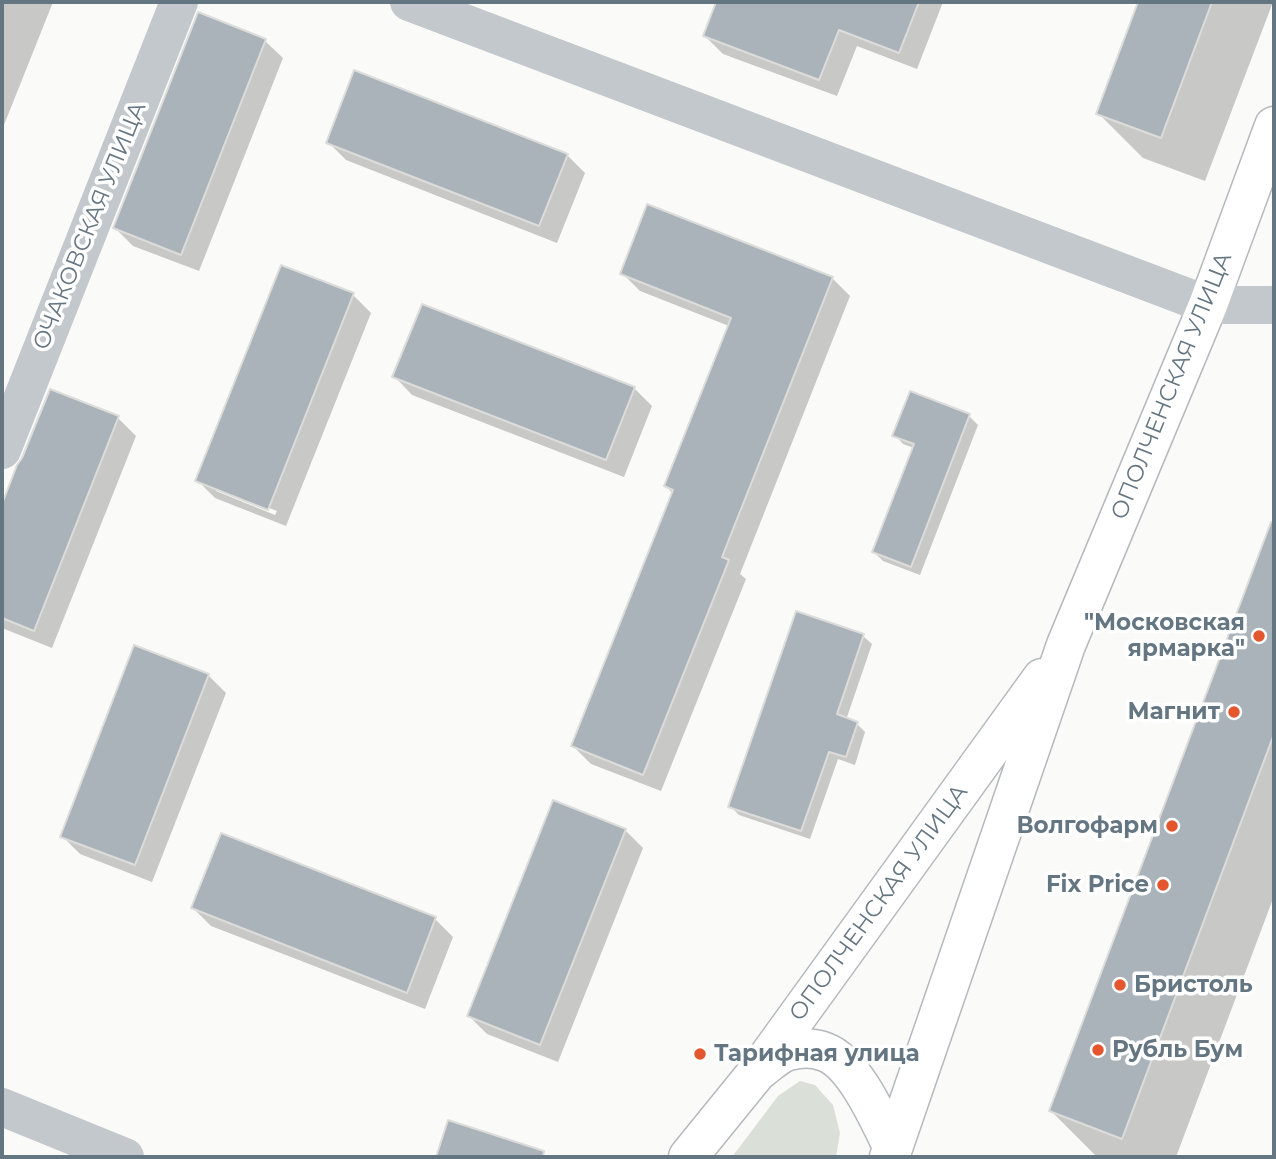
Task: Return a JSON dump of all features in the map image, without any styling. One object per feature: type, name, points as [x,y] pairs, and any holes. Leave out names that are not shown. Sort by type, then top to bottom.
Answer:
[{"type":"highway","name":"ОПОЛЧЕНСКАЯ УЛИЦА","points":[[891,1152],[1066,645],[1208,305],[1274,126]]},
{"type":"highway","name":"ОПОЛЧЕНСКАЯ УЛИЦА","points":[[688,1157],[757,1072],[1066,645]]},
{"type":"highway","points":[[757,1072],[785,1052],[807,1048],[826,1052],[856,1079],[891,1152]]},
{"type":"street","name":"ОЧАКОВСКАЯ УЛИЦА","points":[[2,450],[179,2]]},
{"type":"street","points":[[410,2],[1208,305],[1274,305]]},
{"type":"street","points":[[2,1107],[125,1157]]},
{"type":"shaded area","points":[[800,1081],[815,1085],[833,1105],[840,1133],[836,1157],[732,1157],[778,1096]]},
{"type":"building","points":[[716,2],[919,2],[899,53],[839,30],[819,80],[703,36]]},
{"type":"building","points":[[1138,2],[1212,2],[1161,138],[1096,114]]},
{"type":"building","points":[[198,12],[266,39],[181,255],[113,228]]},
{"type":"building","points":[[354,70],[568,154],[539,226],[326,143]]},
{"type":"building","points":[[647,204],[833,277],[722,557],[729,560],[643,775],[571,746],[673,490],[664,486],[731,318],[620,274]]},
{"type":"building","points":[[281,265],[354,293],[268,510],[195,481]]},
{"type":"building","points":[[422,304],[635,387],[606,460],[392,377]]},
{"type":"building","points":[[50,389],[119,416],[34,631],[2,618],[2,504]]},
{"type":"building","points":[[910,391],[970,414],[911,567],[872,552],[914,444],[892,436]]},
{"type":"building","points":[[1271,522],[1274,522],[1274,734],[1122,1139],[1049,1111]]},
{"type":"building","points":[[796,611],[864,634],[837,714],[858,722],[846,757],[829,752],[801,831],[728,807]]},
{"type":"building","points":[[134,645],[209,674],[135,865],[60,837]]},
{"type":"building","points":[[553,800],[626,829],[540,1045],[467,1016]]},
{"type":"building","points":[[221,833],[436,917],[407,993],[191,908]]},
{"type":"building","points":[[448,1120],[544,1151],[543,1157],[436,1157]]},
{"type":"place","name":"\"Московская ярмарка\"","points":[[1259,636]]},
{"type":"place","name":"Магнит","points":[[1234,712]]},
{"type":"place","name":"Волгофарм","points":[[1172,826]]},
{"type":"place","name":"Fix Price","points":[[1163,885]]},
{"type":"place","name":"Бристоль","points":[[1120,985]]},
{"type":"place","name":"Рубль Бум","points":[[1098,1050]]},
{"type":"place","name":"Тарифная улица","points":[[700,1054]]}]
